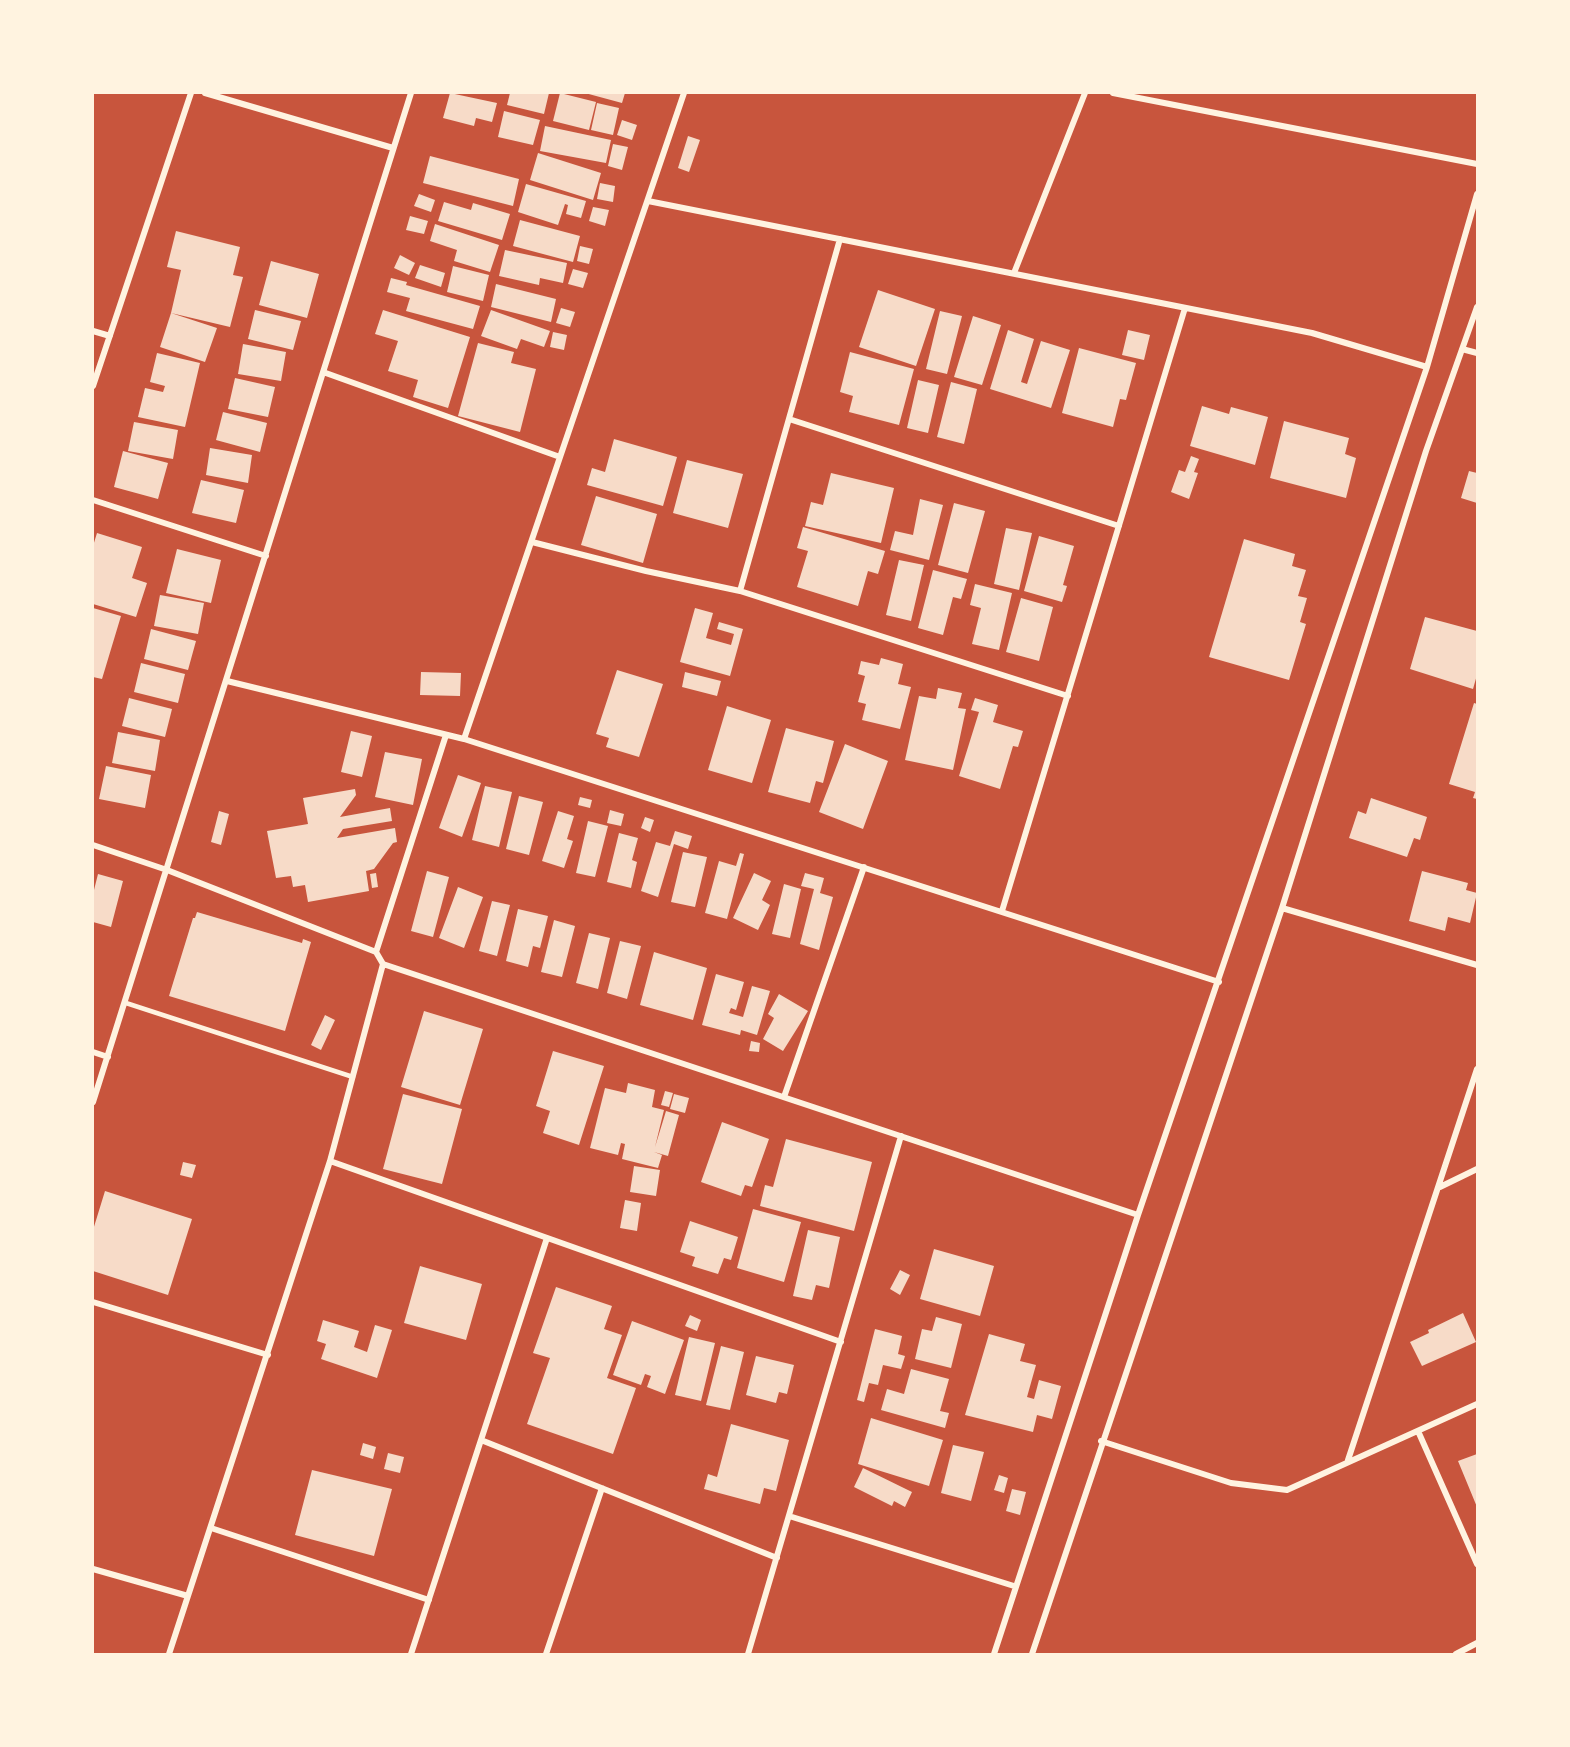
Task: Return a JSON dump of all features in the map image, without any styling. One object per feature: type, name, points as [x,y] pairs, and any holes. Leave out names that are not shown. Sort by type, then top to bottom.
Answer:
[{"type":"street","points":[[93,386],[191,93]]},
{"type":"street","points":[[205,93],[393,148]]},
{"type":"street","points":[[93,1102],[411,93]]},
{"type":"street","points":[[464,739],[684,93]]},
{"type":"street","points":[[1014,273],[1085,93]]},
{"type":"street","points":[[1113,93],[1477,164]]},
{"type":"street","points":[[994,1654],[1014,1586],[1138,1215],[1427,367],[1477,194]]},
{"type":"street","points":[[648,201],[1312,333],[1427,367]]},
{"type":"street","points":[[741,591],[840,239]]},
{"type":"street","points":[[1032,1654],[1101,1441],[1282,908],[1426,451],[1477,307]]},
{"type":"street","points":[[1002,911],[1185,308]]},
{"type":"street","points":[[93,331],[110,336]]},
{"type":"street","points":[[1462,348],[1477,353]]},
{"type":"street","points":[[323,372],[560,457]]},
{"type":"street","points":[[789,419],[1119,526]]},
{"type":"street","points":[[93,500],[266,555]]},
{"type":"street","points":[[532,542],[646,572],[741,591],[1068,696]]},
{"type":"street","points":[[226,681],[464,739],[1219,982]]},
{"type":"street","points":[[376,952],[446,735]]},
{"type":"street","points":[[93,845],[167,870],[376,952],[383,964],[1138,1215]]},
{"type":"street","points":[[784,1097],[864,867]]},
{"type":"street","points":[[1282,908],[1477,965]]},
{"type":"street","points":[[169,1654],[330,1161],[383,964]]},
{"type":"street","points":[[93,1052],[108,1057]]},
{"type":"street","points":[[1348,1460],[1440,1188],[1477,1070]]},
{"type":"street","points":[[748,1654],[902,1136]]},
{"type":"street","points":[[330,1161],[841,1342]]},
{"type":"street","points":[[1440,1188],[1477,1169]]},
{"type":"street","points":[[411,1654],[547,1238]]},
{"type":"street","points":[[93,1302],[268,1355]]},
{"type":"street","points":[[1101,1441],[1231,1483],[1287,1490],[1348,1460],[1477,1404]]},
{"type":"street","points":[[1418,1431],[1477,1564]]},
{"type":"street","points":[[481,1440],[777,1558]]},
{"type":"street","points":[[546,1654],[602,1488]]},
{"type":"street","points":[[789,1516],[1014,1586]]},
{"type":"street","points":[[211,1528],[429,1600]]},
{"type":"street","points":[[93,1569],[189,1596]]},
{"type":"street","points":[[1456,1654],[1477,1643]]},
{"type":"lane","points":[[126,1002],[353,1077]]},
{"type":"building","points":[[450,93],[497,103],[492,122],[476,118],[474,126],[443,118]]},
{"type":"building","points":[[510,93],[549,93],[544,114],[507,105]]},
{"type":"building","points":[[560,93],[596,102],[589,130],[553,121]]},
{"type":"building","points":[[585,93],[625,93],[622,103]]},
{"type":"building","points":[[597,103],[619,108],[613,135],[591,130]]},
{"type":"building","points":[[504,111],[540,120],[533,145],[498,137]]},
{"type":"building","points":[[622,120],[637,125],[632,140],[617,135]]},
{"type":"building","points":[[545,126],[611,140],[606,163],[540,151]]},
{"type":"building","points":[[688,136],[700,140],[689,172],[678,168]]},
{"type":"building","points":[[613,144],[628,147],[622,170],[608,166]]},
{"type":"building","points":[[538,153],[601,173],[593,200],[530,180]]},
{"type":"building","points":[[430,156],[519,179],[513,206],[423,183]]},
{"type":"building","points":[[600,183],[615,186],[613,202],[597,199]]},
{"type":"building","points":[[526,184],[586,201],[581,218],[566,214],[568,205],[565,204],[558,225],[518,212]]},
{"type":"building","points":[[419,194],[435,200],[431,212],[414,206]]},
{"type":"building","points":[[444,202],[471,210],[473,203],[510,214],[502,240],[438,221]]},
{"type":"building","points":[[593,207],[609,210],[605,226],[589,221]]},
{"type":"building","points":[[410,216],[428,221],[424,234],[406,230]]},
{"type":"building","points":[[520,220],[580,236],[573,262],[513,246]]},
{"type":"building","points":[[435,224],[499,245],[490,272],[454,261],[457,250],[430,241]]},
{"type":"building","points":[[176,231],[240,247],[233,275],[243,277],[230,327],[171,313],[181,270],[167,267]]},
{"type":"building","points":[[580,246],[593,249],[589,264],[577,261]]},
{"type":"building","points":[[505,250],[567,263],[563,283],[540,278],[539,285],[499,276]]},
{"type":"building","points":[[400,255],[415,263],[409,275],[394,268]]},
{"type":"building","points":[[271,261],[319,274],[307,318],[259,305]]},
{"type":"building","points":[[420,265],[445,273],[441,287],[415,278]]},
{"type":"building","points":[[453,266],[489,275],[483,301],[447,292]]},
{"type":"building","points":[[573,269],[588,273],[583,288],[568,284]]},
{"type":"building","points":[[391,278],[407,282],[406,285],[480,306],[473,329],[406,311],[410,298],[387,292]]},
{"type":"building","points":[[496,284],[556,299],[551,322],[491,307]]},
{"type":"building","points":[[878,290],[935,309],[916,366],[859,347]]},
{"type":"building","points":[[561,308],[575,312],[570,327],[556,323]]},
{"type":"building","points":[[255,310],[301,321],[293,350],[248,339]]},
{"type":"building","points":[[383,310],[470,337],[448,408],[413,397],[418,380],[388,371],[398,341],[375,334]]},
{"type":"building","points":[[491,310],[550,331],[544,347],[521,339],[517,349],[481,336]]},
{"type":"building","points":[[940,311],[962,316],[947,374],[926,369]]},
{"type":"building","points":[[171,313],[217,328],[205,362],[160,347]]},
{"type":"building","points":[[973,316],[1001,325],[982,385],[954,377]]},
{"type":"building","points":[[1008,330],[1034,339],[1021,382],[1027,384],[1041,341],[1070,350],[1051,408],[990,389]]},
{"type":"building","points":[[1128,330],[1150,335],[1144,360],[1122,355]]},
{"type":"building","points":[[553,332],[567,335],[564,350],[550,347]]},
{"type":"building","points":[[478,343],[514,352],[511,363],[536,369],[520,432],[458,416]]},
{"type":"building","points":[[243,344],[286,352],[281,381],[238,374]]},
{"type":"building","points":[[1079,348],[1136,363],[1126,400],[1120,399],[1113,427],[1062,413]]},
{"type":"building","points":[[850,352],[914,369],[899,425],[849,412],[853,396],[840,392]]},
{"type":"building","points":[[157,353],[200,363],[185,427],[138,417],[145,388],[163,392],[165,386],[150,382]]},
{"type":"building","points":[[235,378],[275,387],[268,417],[228,409]]},
{"type":"building","points":[[918,380],[939,385],[928,433],[907,428]]},
{"type":"building","points":[[951,382],[977,389],[964,444],[937,437]]},
{"type":"building","points":[[1202,406],[1229,414],[1231,407],[1268,417],[1255,465],[1190,446]]},
{"type":"building","points":[[223,412],[267,423],[260,452],[216,440]]},
{"type":"building","points":[[1284,421],[1349,438],[1345,454],[1356,458],[1346,498],[1270,478]]},
{"type":"building","points":[[134,422],[178,430],[173,459],[128,451]]},
{"type":"building","points":[[614,439],[677,457],[663,506],[587,485],[592,468],[605,472]]},
{"type":"building","points":[[210,448],[252,455],[248,483],[206,475]]},
{"type":"building","points":[[123,451],[168,463],[158,499],[114,487]]},
{"type":"building","points":[[1191,456],[1199,459],[1194,472],[1198,473],[1189,499],[1171,492],[1179,470],[1185,472]]},
{"type":"building","points":[[687,460],[743,474],[728,528],[673,513]]},
{"type":"building","points":[[1469,471],[1477,473],[1477,503],[1461,498]]},
{"type":"building","points":[[831,473],[894,488],[881,543],[805,526],[811,502],[823,505]]},
{"type":"building","points":[[201,480],[244,490],[236,523],[192,513]]},
{"type":"building","points":[[596,496],[657,514],[643,563],[581,545]]},
{"type":"building","points":[[920,499],[943,505],[929,560],[890,550],[895,531],[913,535]]},
{"type":"building","points":[[954,503],[985,511],[968,573],[938,565]]},
{"type":"building","points":[[803,527],[885,551],[878,574],[868,571],[858,606],[797,587],[808,551],[797,548]]},
{"type":"building","points":[[1006,528],[1032,533],[1019,590],[994,584]]},
{"type":"building","points":[[97,533],[142,547],[132,578],[147,583],[136,617],[93,604],[93,546]]},
{"type":"building","points":[[1039,536],[1074,546],[1063,585],[1067,586],[1062,602],[1024,591]]},
{"type":"building","points":[[1244,539],[1295,554],[1292,566],[1306,570],[1298,596],[1307,598],[1300,622],[1306,624],[1289,680],[1209,657]]},
{"type":"building","points":[[177,549],[221,560],[211,603],[166,593]]},
{"type":"building","points":[[899,560],[924,565],[911,621],[886,615]]},
{"type":"building","points":[[933,570],[967,579],[961,599],[953,597],[943,635],[918,628]]},
{"type":"building","points":[[975,584],[1012,593],[999,650],[972,644],[981,608],[970,605]]},
{"type":"building","points":[[160,595],[204,603],[198,634],[154,626]]},
{"type":"building","points":[[1021,598],[1053,607],[1039,661],[1006,652]]},
{"type":"building","points":[[93,608],[121,616],[102,679],[93,677]]},
{"type":"building","points":[[695,608],[713,613],[706,638],[731,645],[734,634],[717,629],[719,622],[743,629],[730,676],[680,662]]},
{"type":"building","points":[[1425,617],[1477,631],[1477,675],[1473,689],[1410,669]]},
{"type":"building","points":[[151,629],[196,641],[188,670],[144,659]]},
{"type":"building","points":[[881,658],[903,664],[898,684],[911,687],[900,729],[862,720],[866,704],[858,702],[865,676],[858,674],[861,661],[879,665]]},
{"type":"building","points":[[141,663],[185,674],[178,703],[134,692]]},
{"type":"building","points":[[617,670],[663,684],[639,757],[606,747],[609,738],[596,734]]},
{"type":"building","points":[[421,672],[461,673],[460,696],[420,695]]},
{"type":"building","points":[[685,672],[721,681],[717,696],[682,687]]},
{"type":"building","points":[[938,688],[962,693],[958,708],[966,709],[953,770],[905,760],[919,696],[936,699]]},
{"type":"building","points":[[129,698],[172,709],[165,737],[122,726]]},
{"type":"building","points":[[975,698],[998,705],[993,722],[1023,731],[1018,747],[1013,746],[1000,789],[959,776],[979,712],[971,710]]},
{"type":"building","points":[[1474,703],[1477,704],[1477,799],[1473,798],[1475,792],[1449,784]]},
{"type":"building","points":[[727,706],[771,720],[752,783],[708,770]]},
{"type":"building","points":[[786,728],[834,741],[823,783],[816,781],[810,803],[768,792]]},
{"type":"building","points":[[351,731],[372,736],[362,777],[341,772]]},
{"type":"building","points":[[118,732],[160,740],[155,771],[112,763]]},
{"type":"building","points":[[845,744],[888,761],[863,829],[819,812]]},
{"type":"building","points":[[385,752],[422,759],[413,805],[375,797]]},
{"type":"building","points":[[106,766],[151,775],[145,808],[99,799]]},
{"type":"building","points":[[458,775],[481,783],[462,837],[439,828]]},
{"type":"building","points":[[485,786],[512,792],[499,847],[472,840]]},
{"type":"building","points":[[355,789],[356,795],[340,817],[390,808],[392,821],[343,829],[337,838],[395,828],[397,842],[393,843],[374,869],[366,871],[369,891],[308,902],[305,885],[293,887],[291,876],[276,878],[267,831],[308,824],[303,798]]},
{"type":"building","points":[[519,796],[543,802],[529,855],[506,849]]},
{"type":"building","points":[[580,797],[592,800],[590,808],[578,805]]},
{"type":"building","points":[[1371,798],[1427,817],[1420,840],[1414,838],[1407,857],[1349,838],[1358,811],[1366,814]]},
{"type":"building","points":[[610,810],[624,814],[621,826],[607,823]]},
{"type":"building","points":[[219,811],[229,814],[221,845],[211,842]]},
{"type":"building","points":[[558,811],[574,816],[567,839],[573,841],[564,868],[542,861]]},
{"type":"building","points":[[645,817],[654,820],[650,832],[641,828]]},
{"type":"building","points":[[588,821],[608,826],[595,877],[576,873]]},
{"type":"building","points":[[675,831],[692,836],[688,849],[674,844],[658,897],[641,891],[656,842],[670,846]]},
{"type":"building","points":[[619,833],[638,838],[632,860],[637,862],[631,888],[607,882]]},
{"type":"building","points":[[683,852],[707,857],[695,907],[671,902]]},
{"type":"building","points":[[740,853],[744,854],[727,919],[705,913],[719,861],[736,866]]},
{"type":"building","points":[[427,871],[449,877],[433,937],[411,931]]},
{"type":"building","points":[[1422,871],[1468,883],[1466,890],[1477,893],[1470,923],[1448,917],[1445,931],[1409,921]]},
{"type":"building","points":[[376,873],[378,887],[372,888],[370,874]]},
{"type":"building","points":[[754,873],[771,881],[762,900],[770,905],[758,930],[733,918]]},
{"type":"building","points":[[805,873],[824,878],[820,893],[833,897],[819,950],[800,944],[814,889],[801,886]]},
{"type":"building","points":[[98,874],[123,881],[111,927],[93,922],[93,894]]},
{"type":"building","points":[[784,884],[801,889],[790,938],[772,934]]},
{"type":"building","points":[[458,887],[483,897],[464,948],[439,938]]},
{"type":"building","points":[[492,901],[510,905],[497,956],[479,951]]},
{"type":"building","points":[[518,909],[548,916],[540,948],[533,946],[528,967],[506,961]]},
{"type":"building","points":[[197,912],[302,943],[303,939],[311,942],[285,1031],[169,996],[193,918]]},
{"type":"building","points":[[554,920],[575,926],[562,977],[541,972]]},
{"type":"building","points":[[589,933],[610,938],[598,989],[576,983]]},
{"type":"building","points":[[620,941],[641,946],[627,999],[607,993]]},
{"type":"building","points":[[654,952],[707,968],[693,1020],[640,1005]]},
{"type":"building","points":[[716,974],[744,982],[736,1010],[731,1008],[729,1013],[743,1017],[752,986],[770,991],[757,1035],[741,1030],[740,1035],[702,1025]]},
{"type":"building","points":[[779,994],[808,1011],[783,1051],[763,1039],[774,1018],[768,1014]]},
{"type":"building","points":[[424,1011],[483,1029],[460,1105],[401,1087]]},
{"type":"building","points":[[325,1015],[335,1020],[321,1050],[311,1045]]},
{"type":"building","points":[[751,1041],[760,1043],[759,1052],[749,1051]]},
{"type":"building","points":[[553,1051],[604,1066],[579,1145],[543,1133],[550,1111],[536,1106]]},
{"type":"building","points":[[628,1083],[655,1090],[652,1107],[664,1110],[655,1147],[666,1111],[679,1115],[668,1156],[654,1152],[662,1155],[658,1168],[622,1159],[625,1144],[621,1143],[618,1155],[590,1148],[605,1088],[626,1093]]},
{"type":"building","points":[[665,1091],[673,1093],[669,1107],[661,1105]]},
{"type":"building","points":[[403,1094],[462,1109],[442,1184],[383,1169]]},
{"type":"building","points":[[674,1094],[689,1098],[685,1113],[670,1109]]},
{"type":"building","points":[[722,1122],[769,1139],[752,1187],[745,1185],[741,1196],[701,1182]]},
{"type":"building","points":[[786,1139],[872,1162],[854,1231],[760,1206],[765,1185],[773,1187]]},
{"type":"building","points":[[183,1162],[196,1165],[192,1178],[180,1175]]},
{"type":"building","points":[[634,1166],[660,1170],[656,1196],[630,1192]]},
{"type":"building","points":[[105,1191],[192,1219],[168,1295],[93,1271],[93,1230]]},
{"type":"building","points":[[625,1200],[641,1203],[637,1231],[620,1228]]},
{"type":"building","points":[[753,1209],[801,1222],[784,1282],[737,1268]]},
{"type":"building","points":[[690,1221],[738,1237],[731,1260],[724,1258],[718,1274],[692,1266],[695,1257],[680,1252]]},
{"type":"building","points":[[808,1230],[840,1237],[829,1288],[816,1285],[812,1300],[793,1296]]},
{"type":"building","points":[[934,1249],[994,1266],[980,1316],[920,1299]]},
{"type":"building","points":[[420,1266],[482,1284],[466,1340],[404,1323]]},
{"type":"building","points":[[900,1270],[910,1275],[900,1295],[890,1289]]},
{"type":"building","points":[[556,1287],[612,1306],[604,1329],[622,1335],[607,1378],[636,1388],[613,1454],[527,1424],[550,1358],[533,1353]]},
{"type":"building","points":[[1463,1313],[1476,1342],[1422,1366],[1410,1342],[1429,1333],[1428,1330]]},
{"type":"building","points":[[690,1315],[701,1320],[697,1331],[685,1326]]},
{"type":"building","points":[[936,1317],[962,1324],[951,1368],[915,1359],[922,1329],[932,1331]]},
{"type":"building","points":[[323,1320],[359,1331],[354,1347],[367,1352],[375,1325],[392,1330],[377,1378],[321,1359],[326,1344],[317,1341]]},
{"type":"building","points":[[632,1321],[684,1340],[665,1394],[647,1387],[651,1376],[645,1374],[641,1385],[613,1375]]},
{"type":"building","points":[[875,1329],[902,1336],[898,1354],[905,1356],[901,1369],[883,1365],[878,1385],[869,1383],[864,1402],[857,1400]]},
{"type":"building","points":[[989,1334],[1025,1344],[1020,1361],[1036,1365],[1027,1397],[1034,1399],[1039,1380],[1061,1386],[1052,1419],[1037,1415],[1033,1432],[965,1415]]},
{"type":"building","points":[[689,1337],[715,1343],[701,1401],[675,1395]]},
{"type":"building","points":[[721,1346],[744,1352],[730,1410],[706,1405]]},
{"type":"building","points":[[756,1356],[794,1365],[787,1394],[779,1392],[776,1403],[746,1395]]},
{"type":"building","points":[[911,1369],[949,1379],[940,1411],[949,1413],[945,1428],[881,1410],[887,1389],[904,1394]]},
{"type":"building","points":[[871,1418],[943,1440],[929,1486],[858,1464]]},
{"type":"building","points":[[731,1424],[789,1440],[776,1491],[764,1488],[760,1504],[704,1489],[708,1474],[717,1477]]},
{"type":"building","points":[[363,1443],[376,1447],[373,1459],[360,1455]]},
{"type":"building","points":[[953,1445],[984,1452],[971,1501],[941,1493]]},
{"type":"building","points":[[388,1453],[404,1457],[400,1473],[384,1469]]},
{"type":"building","points":[[1477,1454],[1477,1507],[1458,1461]]},
{"type":"building","points":[[863,1468],[912,1492],[905,1507],[894,1501],[892,1506],[854,1487]]},
{"type":"building","points":[[312,1470],[392,1489],[374,1556],[295,1535]]},
{"type":"building","points":[[999,1475],[1008,1478],[1004,1493],[994,1490]]},
{"type":"building","points":[[1012,1489],[1026,1492],[1020,1515],[1006,1511]]}]
